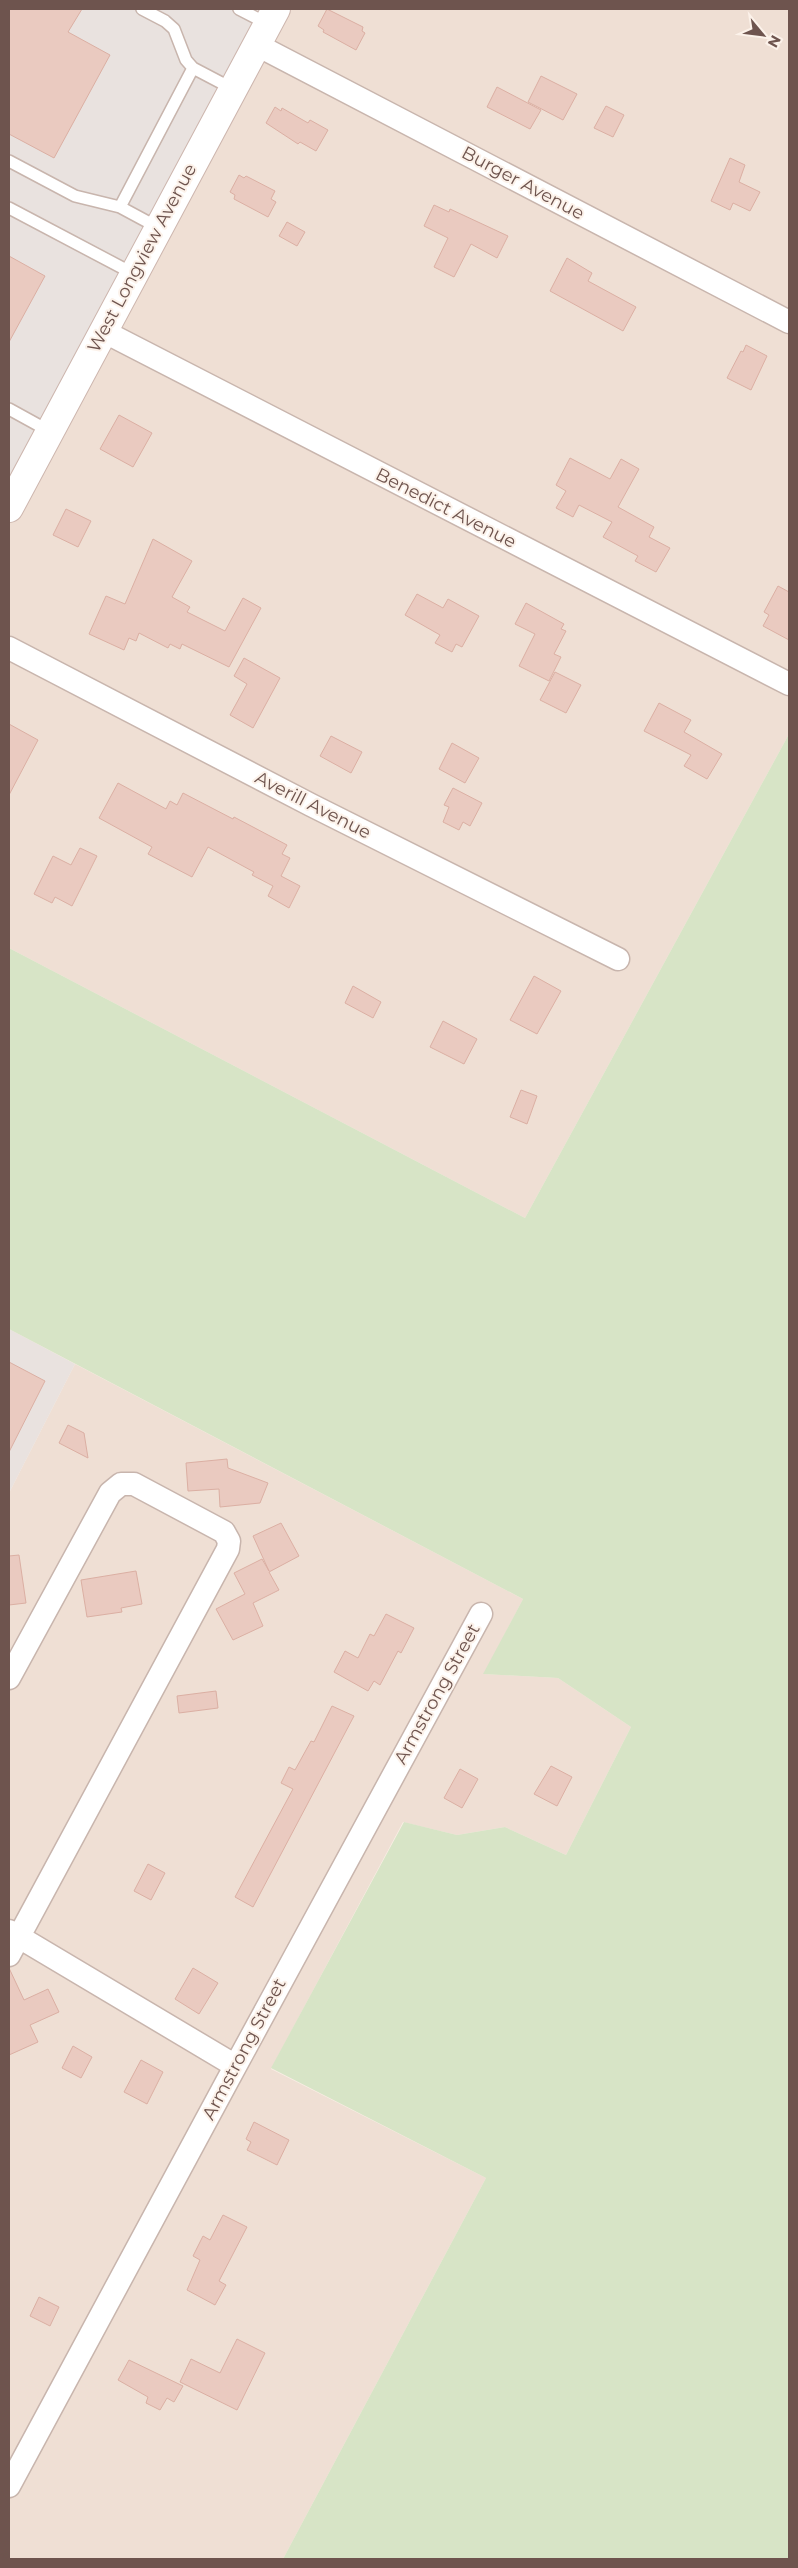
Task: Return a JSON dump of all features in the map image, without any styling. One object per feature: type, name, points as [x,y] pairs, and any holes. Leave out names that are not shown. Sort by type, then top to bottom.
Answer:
[{"type":"street","name":"West Longview Avenue","points":[[9,508],[267,26]]},
{"type":"street","name":"Burger Avenue","points":[[267,26],[789,322]]},
{"type":"street","name":"Benedict Avenue","points":[[103,331],[789,684]]},
{"type":"street","name":"Averill Avenue","points":[[9,648],[311,805],[618,959]]},
{"type":"street","points":[[9,1678],[110,1493],[121,1484],[134,1484],[224,1532],[229,1540],[228,1549],[12,1941],[234,2065]]},
{"type":"street","name":"Armstrong Street","points":[[9,2486],[169,2192],[234,2065],[481,1614]]},
{"type":"lane","points":[[142,9],[166,21],[174,29],[186,60],[193,68],[233,89]]},
{"type":"lane","points":[[239,9],[267,26]]},
{"type":"lane","points":[[120,207],[193,68]]},
{"type":"lane","points":[[9,161],[74,196],[120,207],[158,228]]},
{"type":"lane","points":[[9,208],[134,274]]},
{"type":"lane","points":[[9,409],[49,431]]},
{"type":"shaded area","points":[[9,9],[263,9],[9,488]]},
{"type":"shaded area","points":[[263,9],[789,9],[789,734],[525,1218],[9,948],[9,488]]},
{"type":"shaded area","points":[[9,1329],[75,1364],[9,1493]]},
{"type":"shaded area","points":[[75,1364],[523,1599],[484,1674],[558,1678],[631,1727],[566,1855],[505,1827],[457,1835],[403,1822],[271,2069],[486,2178],[283,2559],[9,2559],[9,1493]]},
{"type":"green space","points":[[789,734],[789,2559],[283,2559],[486,2178],[271,2068],[404,1822],[457,1835],[505,1827],[566,1855],[631,1727],[558,1678],[483,1674],[523,1599],[9,1329],[9,948],[525,1218]]},
{"type":"building","points":[[9,9],[82,9],[68,32],[110,55],[54,158],[9,134]]},
{"type":"building","points":[[327,9],[363,27],[362,31],[365,33],[356,50],[323,32],[324,30],[318,26]]},
{"type":"building","points":[[541,76],[577,94],[563,120],[528,102]]},
{"type":"building","points":[[497,87],[541,110],[530,129],[487,107]]},
{"type":"building","points":[[606,106],[624,115],[613,137],[594,128]]},
{"type":"building","points":[[275,107],[281,111],[282,108],[308,123],[310,120],[328,130],[316,151],[300,142],[298,144],[266,123]]},
{"type":"building","points":[[730,158],[745,165],[739,182],[760,192],[750,211],[733,203],[730,210],[711,201]]},
{"type":"building","points":[[239,175],[244,178],[246,176],[275,191],[271,199],[276,202],[268,217],[234,199],[235,195],[230,192]]},
{"type":"building","points":[[434,205],[449,212],[450,209],[508,236],[497,258],[471,244],[454,277],[434,267],[448,238],[424,226]]},
{"type":"building","points":[[287,222],[305,232],[297,246],[279,236]]},
{"type":"building","points":[[9,256],[45,276],[9,342]]},
{"type":"building","points":[[567,258],[592,273],[588,281],[636,307],[623,331],[550,291]]},
{"type":"building","points":[[746,345],[767,356],[751,390],[727,378]]},
{"type":"building","points":[[119,415],[152,433],[133,467],[100,449]]},
{"type":"building","points":[[570,458],[610,479],[621,459],[639,469],[618,507],[654,527],[649,537],[670,548],[656,572],[635,561],[638,556],[603,537],[612,522],[579,505],[573,517],[556,508],[566,491],[556,485]]},
{"type":"building","points":[[66,509],[91,521],[78,547],[53,535]]},
{"type":"building","points":[[153,539],[192,561],[172,597],[190,607],[187,612],[225,631],[243,598],[261,608],[229,667],[182,644],[180,649],[170,644],[168,648],[139,633],[136,641],[129,638],[124,650],[89,634],[106,596],[125,604]]},
{"type":"building","points":[[778,586],[789,592],[789,640],[763,626],[769,615],[764,612]]},
{"type":"building","points":[[417,594],[443,608],[448,599],[479,616],[462,647],[456,644],[452,652],[435,643],[440,635],[405,615]]},
{"type":"building","points":[[526,603],[564,624],[561,629],[566,631],[554,654],[561,657],[549,681],[519,666],[535,634],[515,624]]},
{"type":"building","points":[[244,658],[280,678],[253,728],[230,715],[247,684],[234,676]]},
{"type":"building","points":[[555,672],[581,685],[566,713],[540,700]]},
{"type":"building","points":[[659,703],[691,720],[684,732],[722,754],[707,779],[684,766],[691,755],[644,731]]},
{"type":"building","points":[[9,724],[38,740],[9,795]]},
{"type":"building","points":[[331,736],[362,752],[351,773],[320,756]]},
{"type":"building","points":[[452,743],[479,758],[465,783],[439,769]]},
{"type":"building","points":[[118,783],[166,809],[170,801],[177,805],[183,793],[287,845],[282,854],[290,858],[281,876],[300,886],[289,908],[268,896],[273,886],[252,875],[254,872],[208,847],[192,877],[148,854],[152,847],[99,818]]},
{"type":"building","points":[[453,788],[482,803],[470,826],[463,822],[459,830],[443,822],[449,807],[444,805]]},
{"type":"building","points":[[80,848],[97,856],[72,906],[55,897],[52,903],[34,894],[53,856],[71,865]]},
{"type":"building","points":[[534,976],[561,991],[537,1034],[510,1020]]},
{"type":"building","points":[[353,986],[381,1002],[373,1018],[345,1003]]},
{"type":"building","points":[[443,1021],[477,1039],[464,1064],[430,1047]]},
{"type":"building","points":[[521,1090],[537,1096],[527,1124],[510,1117]]},
{"type":"building","points":[[9,1362],[45,1381],[9,1452]]},
{"type":"building","points":[[68,1425],[84,1433],[88,1458],[59,1443]]},
{"type":"building","points":[[227,1459],[228,1468],[268,1483],[260,1503],[220,1507],[219,1489],[188,1491],[186,1463]]},
{"type":"building","points":[[281,1523],[299,1556],[269,1572],[279,1590],[253,1603],[263,1626],[233,1640],[216,1609],[245,1594],[234,1573],[262,1559],[269,1571],[253,1536]]},
{"type":"building","points":[[19,1555],[26,1603],[9,1605],[9,1556]]},
{"type":"building","points":[[136,1571],[142,1604],[121,1608],[122,1612],[87,1617],[81,1580]]},
{"type":"building","points":[[386,1614],[414,1628],[401,1653],[398,1651],[380,1685],[374,1681],[368,1691],[334,1672],[345,1651],[358,1658],[370,1634],[374,1636]]},
{"type":"building","points":[[216,1691],[218,1708],[179,1713],[177,1696]]},
{"type":"building","points":[[332,1706],[354,1716],[253,1907],[235,1897],[293,1789],[281,1783],[289,1767],[295,1770],[311,1741],[314,1742]]},
{"type":"building","points":[[551,1766],[572,1777],[557,1806],[534,1794]]},
{"type":"building","points":[[460,1769],[478,1779],[462,1808],[444,1798]]},
{"type":"building","points":[[148,1864],[165,1873],[151,1900],[134,1891]]},
{"type":"building","points":[[9,1968],[24,2000],[48,1989],[59,2012],[30,2025],[38,2042],[9,2055]]},
{"type":"building","points":[[193,1968],[218,1983],[199,2014],[175,1999]]},
{"type":"building","points":[[73,2046],[92,2057],[81,2078],[62,2068]]},
{"type":"building","points":[[141,2060],[163,2072],[147,2104],[124,2092]]},
{"type":"building","points":[[254,2122],[289,2140],[277,2165],[247,2150],[251,2142],[246,2139]]},
{"type":"building","points":[[223,2215],[247,2227],[219,2281],[226,2285],[215,2305],[187,2290],[200,2260],[193,2256],[203,2236],[210,2240]]},
{"type":"building","points":[[39,2297],[59,2307],[50,2326],[30,2316]]},
{"type":"building","points":[[237,2339],[265,2353],[237,2410],[180,2382],[191,2359],[220,2373]]},
{"type":"building","points":[[129,2360],[183,2386],[174,2402],[167,2398],[160,2410],[146,2403],[148,2397],[118,2380]]}]
